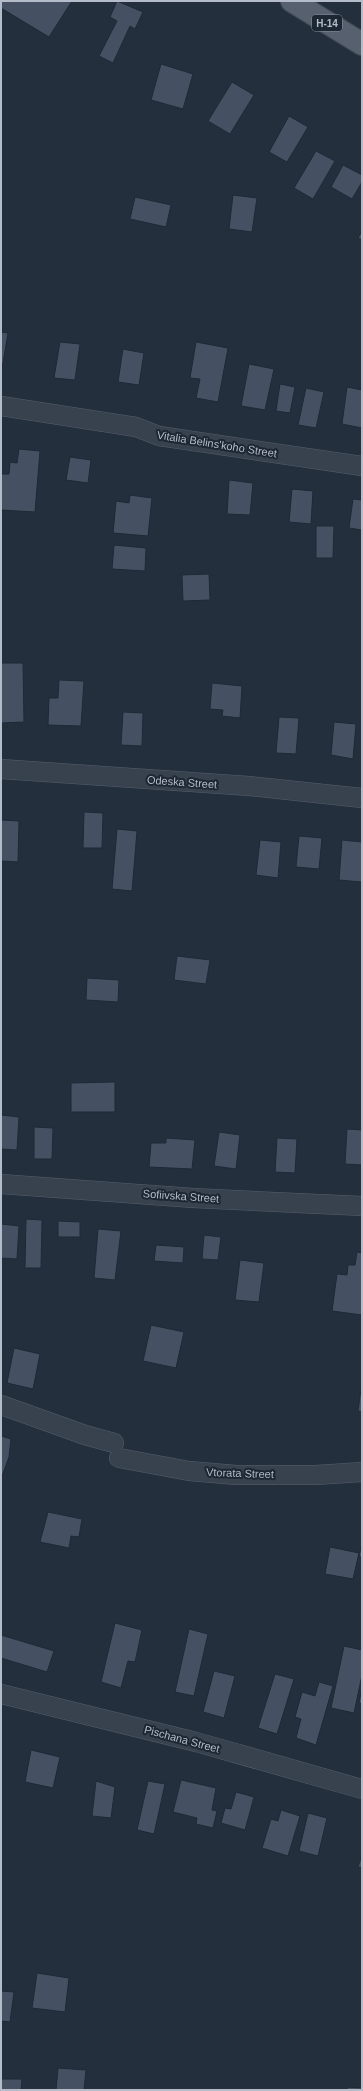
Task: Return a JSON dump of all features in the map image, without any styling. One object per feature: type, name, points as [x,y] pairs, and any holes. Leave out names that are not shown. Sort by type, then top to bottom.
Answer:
[{"type":"main road","name":"Н-14","points":[[292,1],[362,44]]},
{"type":"street","name":"Vitalia Belins'koho Street","points":[[1,406],[136,427],[159,436],[362,466]]},
{"type":"street","name":"Odeska Street","points":[[1,769],[249,786],[362,798]]},
{"type":"street","name":"Sofiivska Street","points":[[1,1184],[193,1198],[362,1206]]},
{"type":"street","name":"Vtorata Street","points":[[1,1405],[85,1434],[117,1450],[189,1471],[236,1475],[316,1475],[362,1472]]},
{"type":"street","name":"Pischana Street","points":[[1,1694],[188,1740],[362,1789]]},
{"type":"building","points":[[1,1],[72,1],[49,37],[1,8]]},
{"type":"building","points":[[117,1],[143,12],[135,29],[130,26],[113,63],[99,56],[117,21],[110,17]]},
{"type":"building","points":[[161,64],[193,74],[183,109],[151,100]]},
{"type":"building","points":[[232,82],[254,95],[230,134],[208,121]]},
{"type":"building","points":[[289,116],[308,127],[287,162],[269,152]]},
{"type":"building","points":[[316,151],[335,161],[313,199],[294,188]]},
{"type":"building","points":[[343,165],[362,175],[362,182],[352,199],[331,187]]},
{"type":"building","points":[[233,195],[257,198],[252,232],[229,229]]},
{"type":"building","points":[[135,197],[171,205],[166,227],[130,219]]},
{"type":"building","points":[[362,231],[362,240],[358,238]]},
{"type":"building","points":[[1,332],[8,333],[2,369],[1,369]]},
{"type":"building","points":[[60,342],[80,344],[75,380],[54,378]]},
{"type":"building","points":[[196,342],[228,348],[218,402],[196,398],[200,379],[190,378]]},
{"type":"building","points":[[123,349],[144,353],[139,385],[118,382]]},
{"type":"building","points":[[249,364],[274,369],[265,410],[241,406]]},
{"type":"building","points":[[280,384],[295,387],[290,413],[276,411]]},
{"type":"building","points":[[347,387],[362,390],[362,428],[342,424]]},
{"type":"building","points":[[306,388],[324,392],[316,428],[298,425]]},
{"type":"building","points":[[19,449],[40,451],[35,512],[1,510],[1,474],[9,474],[10,462],[17,463]]},
{"type":"building","points":[[70,457],[91,460],[88,483],[66,480]]},
{"type":"building","points":[[229,480],[253,483],[250,515],[227,514]]},
{"type":"building","points":[[292,489],[313,491],[311,524],[289,522]]},
{"type":"building","points":[[130,495],[152,498],[148,536],[113,533],[116,501],[129,503]]},
{"type":"building","points":[[353,499],[362,500],[362,530],[349,528]]},
{"type":"building","points":[[316,526],[334,526],[333,558],[316,558]]},
{"type":"building","points":[[114,545],[146,548],[145,571],[112,569]]},
{"type":"building","points":[[209,574],[210,600],[183,601],[182,575]]},
{"type":"building","points":[[1,663],[23,663],[24,722],[1,723]]},
{"type":"building","points":[[59,680],[84,681],[81,726],[48,725],[49,698],[58,698]]},
{"type":"building","points":[[212,683],[242,686],[240,718],[222,716],[223,710],[210,709]]},
{"type":"building","points":[[123,712],[143,713],[142,746],[121,745]]},
{"type":"building","points":[[279,717],[299,718],[296,754],[276,753]]},
{"type":"building","points":[[334,722],[356,724],[353,759],[331,755]]},
{"type":"building","points":[[84,812],[103,813],[102,848],[83,848]]},
{"type":"building","points":[[1,820],[19,821],[18,862],[1,861]]},
{"type":"building","points":[[117,829],[137,831],[132,891],[112,889]]},
{"type":"building","points":[[299,836],[322,838],[319,869],[296,867]]},
{"type":"building","points":[[260,840],[281,842],[278,878],[256,875]]},
{"type":"building","points":[[342,840],[362,842],[362,882],[339,880]]},
{"type":"building","points":[[177,956],[210,960],[206,984],[174,980]]},
{"type":"building","points":[[87,978],[119,980],[118,1002],[86,1000]]},
{"type":"building","points":[[115,1082],[115,1112],[71,1112],[71,1083]]},
{"type":"building","points":[[1,1115],[19,1117],[17,1150],[1,1149]]},
{"type":"building","points":[[34,1127],[53,1128],[52,1159],[34,1159]]},
{"type":"building","points":[[347,1129],[362,1130],[362,1165],[345,1164]]},
{"type":"building","points":[[219,1132],[240,1135],[236,1169],[214,1166]]},
{"type":"building","points":[[166,1138],[195,1140],[192,1169],[149,1167],[151,1143],[166,1143]]},
{"type":"building","points":[[277,1138],[297,1139],[295,1173],[275,1172]]},
{"type":"building","points":[[26,1219],[42,1220],[41,1268],[25,1268]]},
{"type":"building","points":[[58,1221],[80,1222],[80,1237],[58,1237]]},
{"type":"building","points":[[1,1224],[19,1226],[17,1259],[1,1258]]},
{"type":"building","points":[[98,1229],[121,1231],[115,1280],[94,1278]]},
{"type":"building","points":[[204,1235],[221,1237],[218,1260],[202,1259]]},
{"type":"building","points":[[156,1245],[184,1247],[183,1263],[154,1261]]},
{"type":"building","points":[[357,1252],[362,1253],[362,1315],[332,1311],[337,1274],[347,1275],[348,1265],[355,1265]]},
{"type":"building","points":[[240,1260],[264,1263],[259,1302],[235,1300]]},
{"type":"building","points":[[151,1325],[184,1332],[176,1368],[143,1361]]},
{"type":"building","points":[[14,1348],[40,1354],[33,1389],[7,1383]]},
{"type":"building","points":[[362,1389],[362,1412],[358,1411]]},
{"type":"building","points":[[1,1436],[11,1439],[9,1457],[1,1479]]},
{"type":"building","points":[[48,1512],[82,1519],[79,1537],[71,1536],[69,1548],[40,1542]]},
{"type":"building","points":[[362,1542],[362,1557],[359,1557]]},
{"type":"building","points":[[330,1547],[359,1553],[353,1579],[325,1574]]},
{"type":"building","points":[[115,1623],[142,1630],[135,1662],[128,1661],[121,1688],[101,1682]]},
{"type":"building","points":[[189,1629],[208,1634],[194,1696],[175,1692]]},
{"type":"building","points":[[1,1635],[54,1651],[47,1672],[1,1658]]},
{"type":"building","points":[[344,1646],[362,1650],[362,1675],[354,1713],[331,1708]]},
{"type":"building","points":[[214,1671],[235,1676],[224,1718],[203,1712]]},
{"type":"building","points":[[275,1674],[294,1679],[277,1734],[258,1728]]},
{"type":"building","points":[[319,1682],[333,1686],[316,1745],[296,1738],[301,1719],[295,1717],[302,1692],[315,1696]]},
{"type":"building","points":[[362,1688],[362,1704],[359,1703]]},
{"type":"building","points":[[31,1750],[60,1757],[53,1788],[25,1782]]},
{"type":"building","points":[[181,1780],[216,1788],[212,1810],[217,1811],[213,1828],[196,1824],[197,1818],[173,1812]]},
{"type":"building","points":[[96,1781],[115,1787],[111,1818],[92,1816]]},
{"type":"building","points":[[148,1781],[165,1784],[154,1834],[137,1830]]},
{"type":"building","points":[[236,1792],[254,1797],[245,1830],[221,1823],[225,1808],[231,1809]]},
{"type":"building","points":[[281,1810],[300,1816],[288,1856],[262,1848],[271,1819],[278,1821]]},
{"type":"building","points":[[308,1813],[327,1818],[318,1856],[299,1851]]},
{"type":"building","points":[[362,1855],[362,1868],[358,1867]]},
{"type":"building","points":[[37,1973],[69,1978],[65,2012],[32,2008]]},
{"type":"building","points":[[1,1991],[14,1992],[10,2022],[1,2021]]},
{"type":"building","points":[[58,2068],[86,2070],[84,2090],[56,2090]]},
{"type":"building","points":[[1,2079],[22,2079],[21,2090],[1,2090]]},
{"type":"building","points":[[347,2087],[362,2088],[362,2090],[347,2090]]}]
